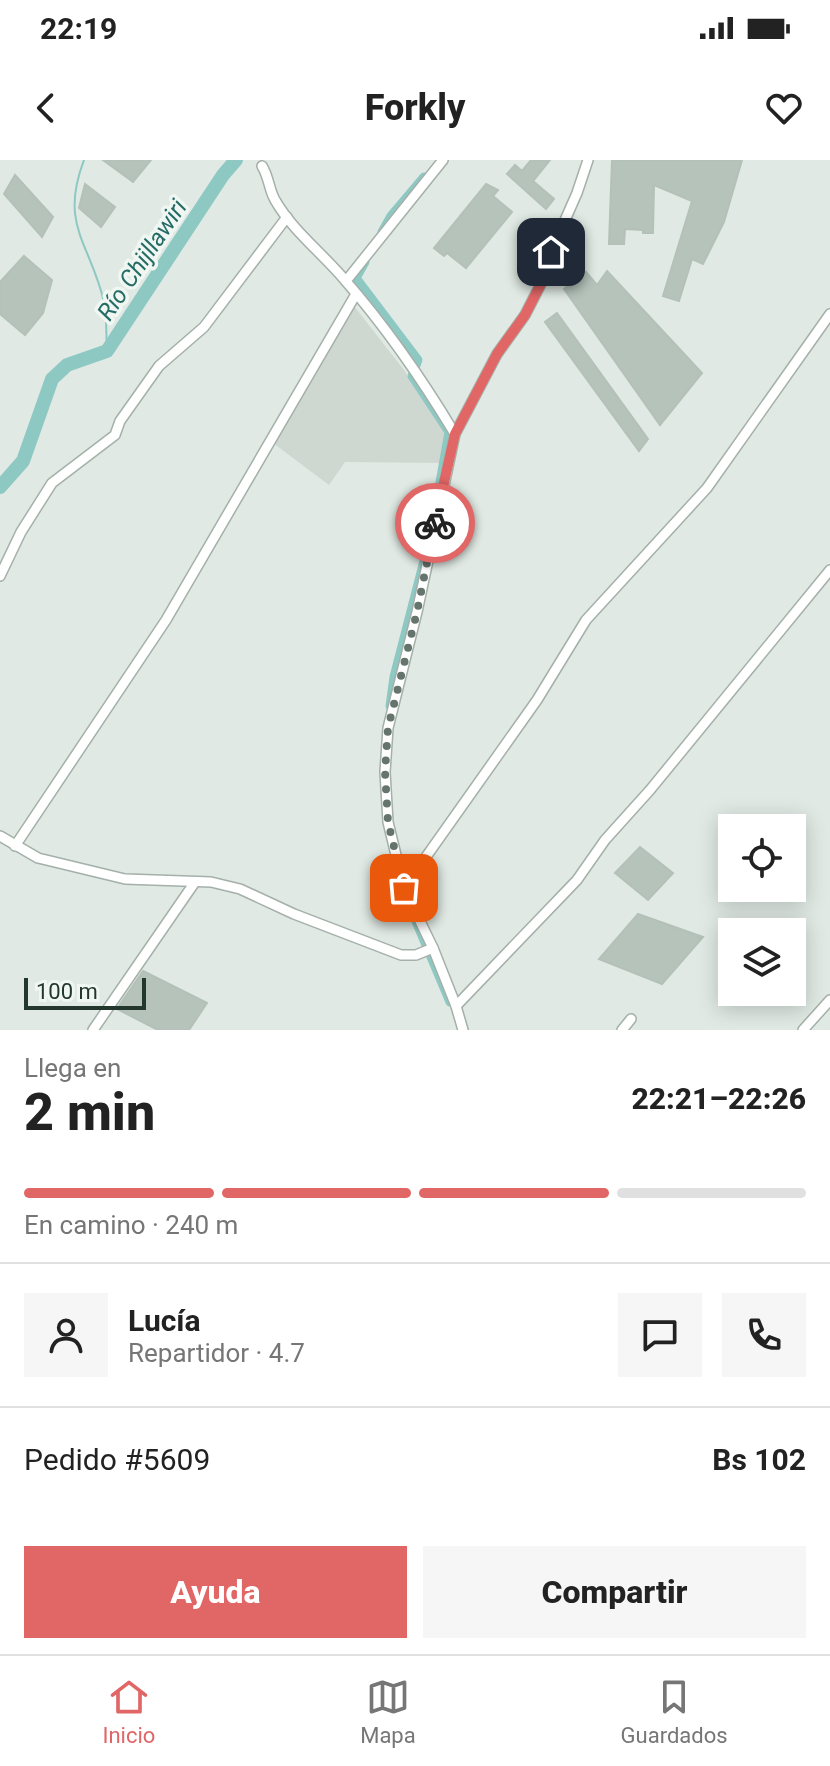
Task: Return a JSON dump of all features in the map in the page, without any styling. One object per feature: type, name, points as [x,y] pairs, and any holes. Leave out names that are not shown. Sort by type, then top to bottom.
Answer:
[{"type":"street","points":[[346,281],[443,160]]},
{"type":"street","points":[[463,1030],[433,948],[404,888],[388,822],[385,772],[388,728],[417,612],[455,434],[497,354],[525,315],[547,272],[551,252],[588,160]]},
{"type":"street","points":[[262,166],[269,177],[274,198],[287,217],[346,281],[415,368],[455,434]]},
{"type":"street","points":[[0,576],[21,532],[52,483],[115,435],[120,421],[159,366],[204,327],[287,217]]},
{"type":"street","points":[[15,846],[166,620],[356,294]]},
{"type":"street","points":[[404,888],[537,700],[586,620],[707,488],[830,314]]},
{"type":"street","points":[[456,1006],[577,880],[605,840],[650,790],[830,570]]},
{"type":"street","points":[[0,836],[38,858],[125,879],[211,882],[240,889],[294,914],[401,955],[416,955],[433,948]]},
{"type":"street","points":[[93,1030],[195,882]]},
{"type":"street","points":[[803,1030],[830,1000]]},
{"type":"street","points":[[622,1030],[631,1019]]},
{"type":"shaded area","points":[[354,306],[404,370],[446,435],[442,463],[345,462],[329,485],[273,443]]},
{"type":"building","points":[[103,160],[151,160],[133,182]]},
{"type":"building","points":[[531,160],[550,160],[533,181],[554,199],[546,209],[507,174],[515,165],[522,171]]},
{"type":"building","points":[[612,160],[742,160],[724,222],[703,264],[692,259],[679,301],[663,296],[692,201],[654,185],[653,233],[625,229],[624,244],[609,244]]},
{"type":"building","points":[[15,175],[53,217],[42,237],[4,194]]},
{"type":"building","points":[[85,184],[115,207],[101,227],[79,208]]},
{"type":"building","points":[[486,184],[498,190],[493,196],[512,212],[466,268],[447,253],[444,256],[434,248]]},
{"type":"building","points":[[24,256],[52,280],[43,313],[25,335],[0,314],[0,282]]},
{"type":"building","points":[[607,271],[702,373],[660,425],[564,289],[586,272],[597,285]]},
{"type":"building","points":[[557,313],[648,439],[639,451],[545,322]]},
{"type":"building","points":[[640,847],[673,873],[648,900],[615,873]]},
{"type":"building","points":[[638,914],[703,937],[662,984],[599,959]]},
{"type":"building","points":[[143,971],[207,1003],[189,1030],[158,1030],[117,1009]]},
{"type":"waterway","points":[[84,160],[77,183],[76,218],[104,302],[107,351]]},
{"type":"waterway","name":"Río Chijllawiri","points":[[0,487],[23,461],[52,379],[67,365],[107,351],[236,160]]},
{"type":"waterway","points":[[382,232],[391,216],[424,177]]},
{"type":"waterway","points":[[365,262],[356,278],[418,360],[412,376],[449,432],[437,499]]},
{"type":"waterway","points":[[390,706],[394,677],[424,561]]},
{"type":"waterway","points":[[415,919],[450,1002]]},
{"type":"way so far","points":[[404,888],[388,822],[385,772],[388,728],[435,523]]},
{"type":"route","points":[[435,523],[455,434],[497,354],[525,315],[547,272],[551,252]]}]
